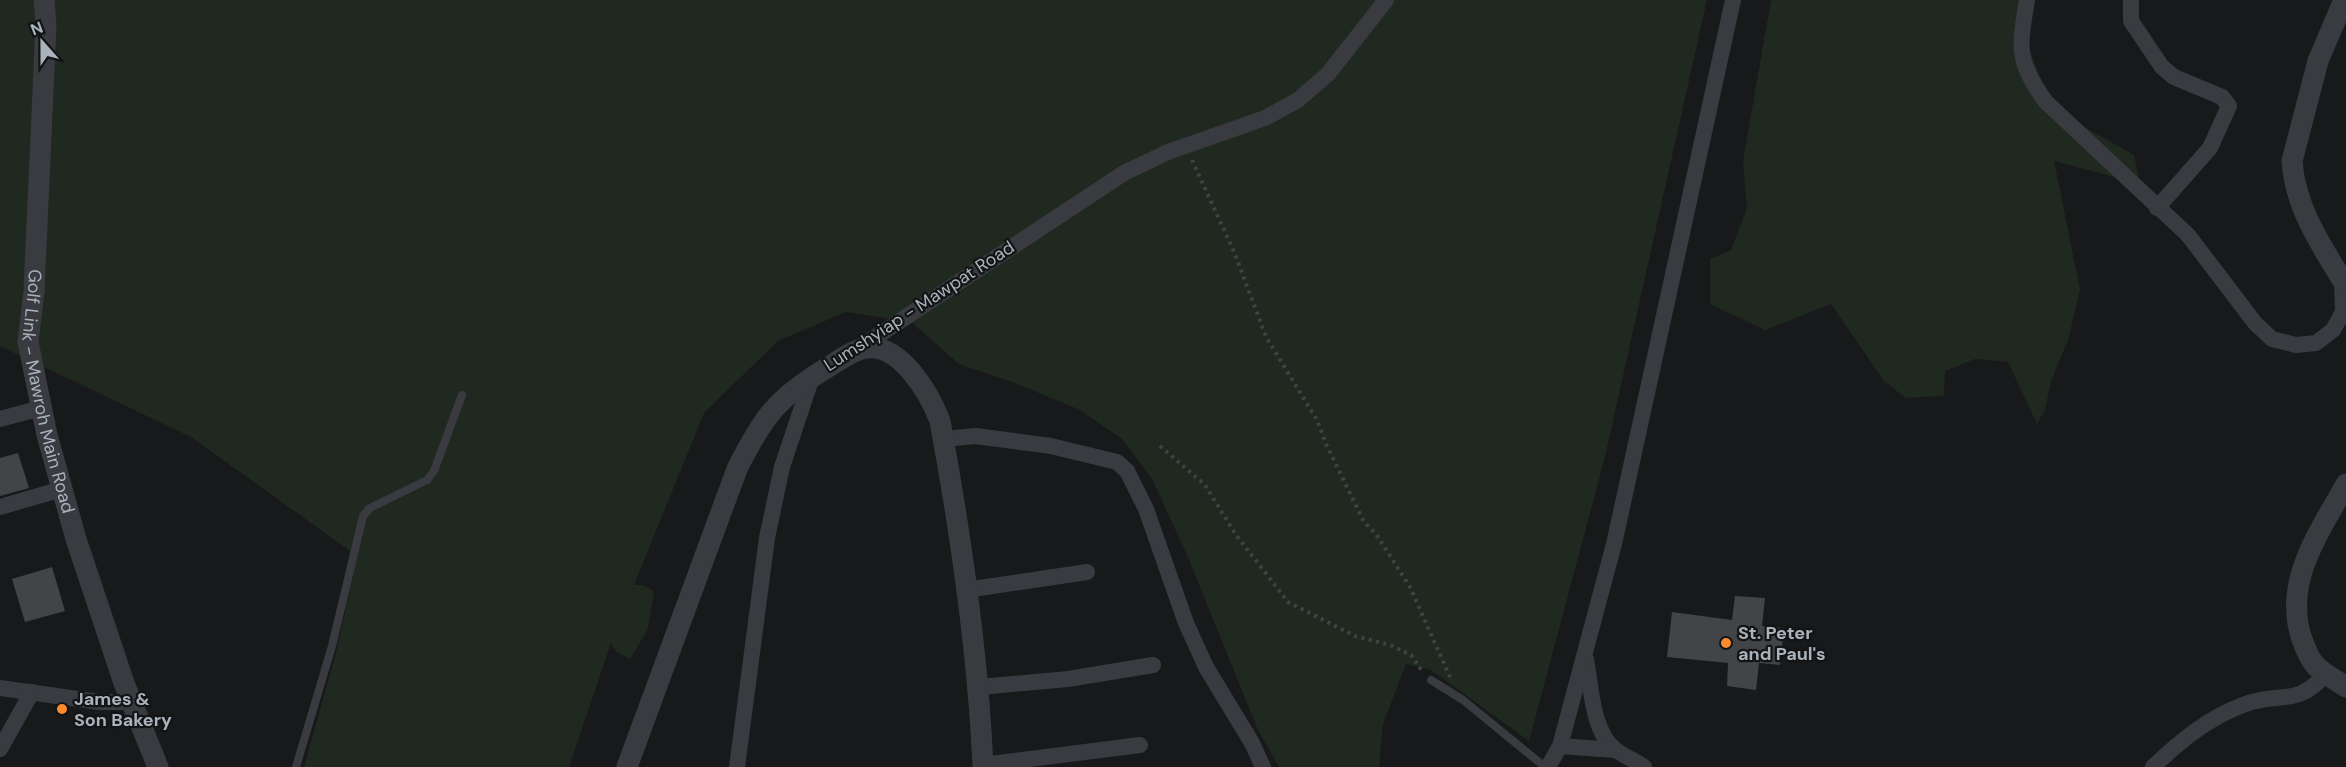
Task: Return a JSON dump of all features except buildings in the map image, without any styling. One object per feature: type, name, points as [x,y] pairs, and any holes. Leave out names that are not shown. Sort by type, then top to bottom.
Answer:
[{"type":"street","name":"Golf Link - Mawroh Main Road","points":[[44,0],[46,25],[34,291],[28,342],[41,408],[62,489],[103,621],[158,767]]},
{"type":"street","name":"Lumshyiap - Mawpat Road","points":[[627,767],[737,469],[749,444],[780,400],[1101,187],[1146,161],[1265,118],[1298,100],[1328,74],[1386,0]]},
{"type":"street","points":[[1546,767],[1560,746],[1614,544],[1733,0]]},
{"type":"street","points":[[2027,0],[2020,47],[2032,83],[2046,102],[2188,236],[2263,332],[2283,344],[2316,343],[2333,330],[2343,312],[2344,282],[2323,251],[2303,209],[2293,176],[2292,161],[2318,61],[2344,0]]},
{"type":"street","points":[[2130,0],[2131,21],[2162,67],[2174,77],[2222,97],[2229,106],[2210,148],[2157,208]]},
{"type":"street","points":[[850,354],[868,347],[885,352],[905,365],[932,400],[944,439],[966,590],[979,687],[983,766],[1140,744]]},
{"type":"street","points":[[736,767],[767,538],[782,467],[812,377]]},
{"type":"street","points":[[0,418],[41,408]]},
{"type":"street","points":[[944,439],[976,436],[1051,446],[1117,462],[1127,471],[1146,509],[1186,623],[1206,667],[1252,743],[1263,767]]},
{"type":"street","points":[[2346,484],[2303,565],[2296,587],[2299,632],[2314,665],[2346,687]]},
{"type":"street","points":[[0,507],[62,489]]},
{"type":"street","points":[[966,590],[1087,572]]},
{"type":"street","points":[[1585,653],[1598,720],[1605,738],[1619,757]]},
{"type":"street","points":[[979,687],[1068,679],[1153,666]]},
{"type":"street","points":[[2153,767],[2187,735],[2213,721],[2254,701],[2304,694],[2326,674]]},
{"type":"street","points":[[0,688],[99,702],[132,702]]},
{"type":"street","points":[[0,749],[32,692]]},
{"type":"street","points":[[1560,746],[1619,757],[1644,767]]},
{"type":"lane","points":[[296,767],[332,645],[363,516],[370,508],[427,480],[434,471],[462,395]]},
{"type":"lane","points":[[1431,680],[1454,695],[1546,767]]},
{"type":"path","points":[[1185,145],[1235,254],[1266,337],[1317,420],[1326,444],[1364,522],[1376,534],[1410,587],[1448,670],[1454,695]]},
{"type":"path","points":[[1160,446],[1205,485],[1236,536],[1288,602],[1355,636],[1390,645],[1411,655],[1431,680]]},
{"type":"shaded area","points":[[0,0],[1707,0],[1604,461],[1529,741],[1431,670],[1406,664],[1383,724],[1379,767],[1279,767],[1258,730],[1187,555],[1152,479],[1122,439],[1080,410],[1015,383],[959,364],[911,322],[846,312],[778,341],[704,413],[634,585],[643,585],[654,591],[648,629],[630,659],[616,652],[611,643],[569,767],[304,767],[336,653],[357,556],[191,437],[0,346]]},
{"type":"shaded area","points":[[1771,0],[2026,0],[2026,41],[2044,87],[2072,120],[2134,155],[2140,184],[2054,161],[2080,289],[2069,337],[2051,381],[2045,410],[2037,424],[2008,362],[1975,359],[1945,371],[1944,396],[1906,398],[1884,381],[1831,304],[1765,330],[1710,304],[1710,259],[1731,250],[1747,208],[1743,161]]},
{"type":"place","name":"St. Peter and Paul's","points":[[1726,643]]},
{"type":"place","name":"James & Son Bakery","points":[[62,709]]}]
